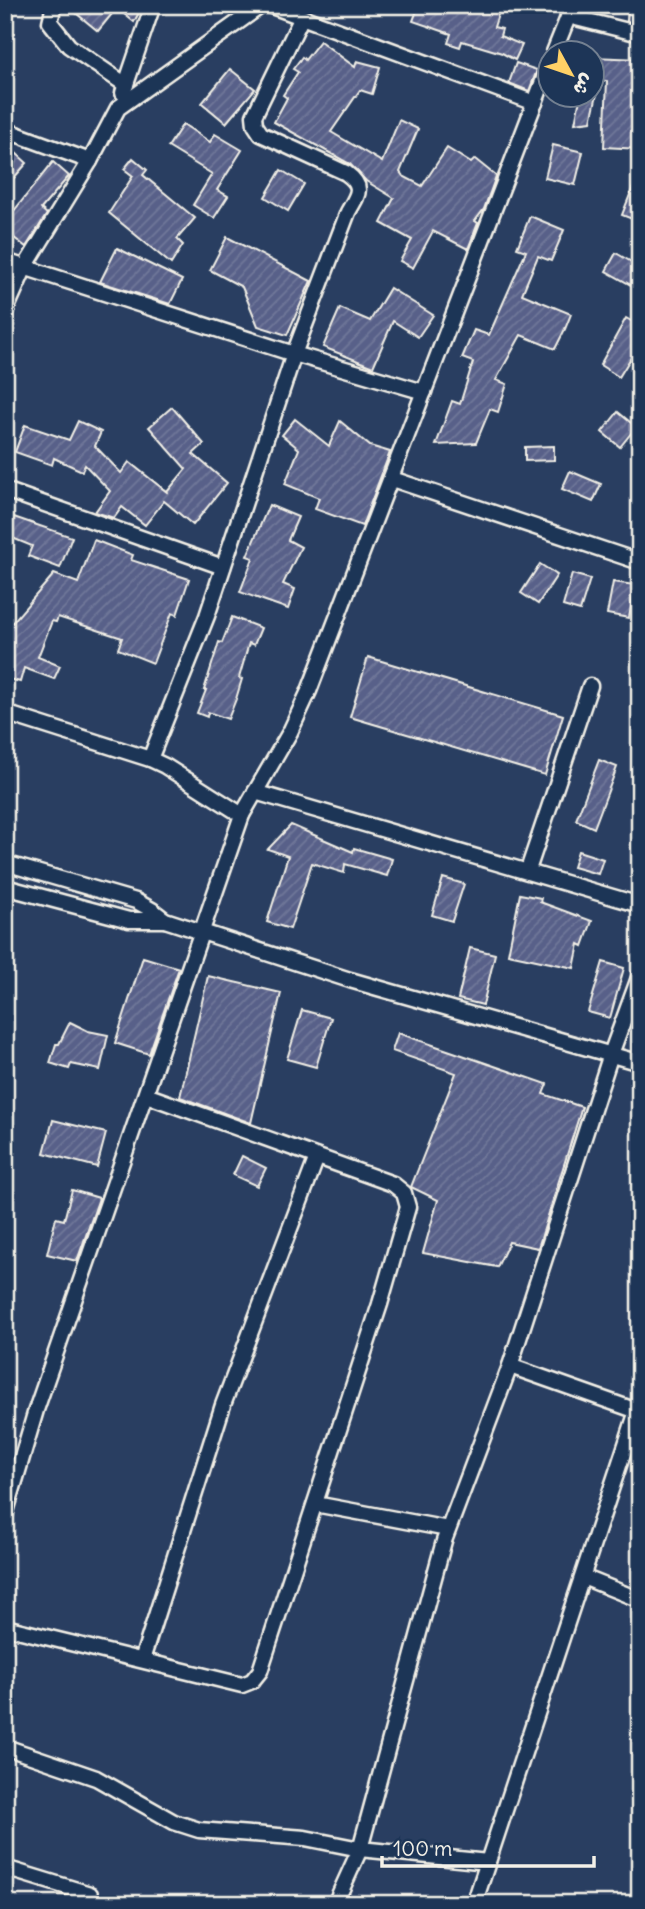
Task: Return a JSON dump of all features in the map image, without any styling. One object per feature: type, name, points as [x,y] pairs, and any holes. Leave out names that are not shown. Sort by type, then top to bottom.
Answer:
[{"type":"street","points":[[54,5],[50,22],[69,46],[126,85]]},
{"type":"street","points":[[5,312],[25,267],[90,161],[118,108],[153,5]]},
{"type":"street","points":[[118,108],[262,5]]},
{"type":"street","points":[[5,1516],[36,1410],[242,815],[309,691],[535,103],[269,5]]},
{"type":"street","points":[[559,38],[570,11],[640,34]]},
{"type":"street","points":[[150,759],[207,616],[294,354],[348,212],[358,194],[354,180],[345,173],[261,134],[255,125],[254,116],[302,18]]},
{"type":"street","points":[[5,130],[90,161]]},
{"type":"street","points":[[5,261],[294,354],[424,392]]},
{"type":"street","points":[[392,478],[640,562]]},
{"type":"street","points":[[5,490],[223,567]]},
{"type":"street","points":[[527,870],[590,686]]},
{"type":"street","points":[[5,713],[150,759],[242,815]]},
{"type":"street","points":[[255,792],[640,905]]},
{"type":"street","points":[[5,863],[136,901],[165,920]]},
{"type":"street","points":[[5,887],[129,920],[165,920],[350,980],[640,1063]]},
{"type":"street","points":[[335,1904],[360,1849],[448,1529],[510,1366],[611,1054],[640,975]]},
{"type":"street","points":[[5,1627],[242,1685],[252,1681],[260,1671],[315,1504],[380,1304],[408,1207],[404,1193],[394,1184],[146,1095]]},
{"type":"street","points":[[142,1660],[223,1405],[317,1157]]},
{"type":"street","points":[[477,1895],[638,1411],[510,1366]]},
{"type":"street","points":[[315,1504],[448,1529]]},
{"type":"street","points":[[583,1577],[640,1600]]},
{"type":"street","points":[[5,1748],[96,1778],[174,1822],[200,1830],[305,1838],[360,1849],[488,1862]]},
{"type":"street","points":[[5,1868],[90,1894]]},
{"type":"building","points":[[66,5],[100,5],[112,14],[98,31]]},
{"type":"building","points":[[113,5],[143,5],[134,22]]},
{"type":"building","points":[[419,5],[501,5],[494,27],[502,29],[500,36],[522,45],[515,60],[502,53],[462,41],[460,47],[448,43],[451,34],[413,21]]},
{"type":"building","points":[[628,5],[640,5],[640,24],[627,21]]},
{"type":"building","points":[[320,41],[355,67],[357,61],[380,67],[372,94],[360,90],[331,132],[382,162],[399,120],[418,129],[400,172],[403,176],[422,186],[447,148],[471,163],[475,159],[496,176],[484,209],[475,221],[478,223],[468,249],[433,231],[413,268],[400,261],[412,240],[381,223],[394,198],[366,181],[350,164],[274,122],[287,98],[283,95],[298,72],[293,69],[302,57],[305,60]]},
{"type":"building","points":[[606,58],[640,59],[640,149],[604,147]]},
{"type":"building","points":[[516,63],[536,70],[529,91],[509,83]]},
{"type":"building","points":[[230,69],[255,89],[226,123],[202,103]]},
{"type":"building","points":[[578,108],[594,108],[591,121],[575,123]]},
{"type":"building","points":[[183,124],[210,142],[215,134],[242,150],[217,190],[228,196],[214,218],[193,205],[212,174],[168,147]]},
{"type":"building","points":[[5,143],[27,163],[5,188]]},
{"type":"building","points":[[553,145],[583,152],[575,185],[545,178]]},
{"type":"building","points":[[133,158],[147,170],[143,175],[195,218],[177,239],[183,245],[171,264],[109,213],[133,176],[124,169]]},
{"type":"building","points":[[53,162],[69,176],[41,209],[47,214],[26,247],[5,231],[5,222]]},
{"type":"building","points":[[281,170],[304,184],[288,211],[265,197]]},
{"type":"building","points":[[640,172],[640,222],[622,215]]},
{"type":"building","points":[[530,216],[564,230],[551,261],[538,256],[522,294],[571,314],[565,329],[555,349],[521,335],[496,380],[507,384],[498,412],[490,409],[476,443],[436,445],[452,401],[460,404],[473,362],[462,358],[474,330],[489,335],[526,251],[517,248]]},
{"type":"building","points":[[227,237],[311,281],[287,335],[258,326],[242,287],[210,270]]},
{"type":"building","points":[[117,248],[182,280],[170,304],[100,282]]},
{"type":"building","points":[[616,253],[640,267],[640,290],[606,271]]},
{"type":"building","points":[[390,288],[433,315],[418,337],[393,321],[373,367],[323,347],[340,308],[370,321]]},
{"type":"building","points":[[626,318],[640,326],[640,343],[619,377],[600,365]]},
{"type":"building","points":[[172,407],[204,444],[193,454],[227,483],[193,525],[164,501],[145,525],[122,507],[114,518],[95,512],[110,491],[85,465],[82,471],[54,458],[52,465],[15,452],[25,425],[69,440],[78,421],[101,432],[95,446],[121,473],[129,462],[167,492],[186,469],[149,427]]},
{"type":"building","points":[[618,412],[636,427],[620,447],[602,432]]},
{"type":"building","points":[[295,419],[329,446],[340,421],[370,446],[390,452],[362,526],[315,509],[319,498],[285,484],[299,449],[282,435]]},
{"type":"building","points":[[554,446],[554,460],[525,461],[525,447]]},
{"type":"building","points":[[570,471],[601,484],[593,502],[562,489]]},
{"type":"building","points":[[269,505],[298,517],[288,540],[301,547],[283,584],[295,589],[288,609],[240,592],[253,558],[247,556]]},
{"type":"building","points":[[5,514],[72,537],[60,568],[28,556],[32,546],[5,535]]},
{"type":"building","points":[[94,540],[133,555],[131,560],[189,579],[177,615],[172,613],[153,663],[118,649],[122,638],[58,617],[56,622],[52,621],[38,657],[60,666],[54,679],[24,668],[20,682],[5,678],[5,631],[54,574],[78,583]]},
{"type":"building","points":[[540,564],[557,575],[538,604],[521,593]]},
{"type":"building","points":[[572,574],[590,579],[580,611],[563,606]]},
{"type":"building","points":[[613,582],[635,585],[629,618],[607,614]]},
{"type":"building","points":[[232,617],[261,628],[254,645],[249,643],[239,678],[242,679],[228,719],[208,712],[207,717],[197,713],[219,642],[222,643]]},
{"type":"building","points":[[368,657],[563,715],[545,775],[350,717]]},
{"type":"building","points":[[599,760],[617,767],[594,828],[576,820]]},
{"type":"building","points":[[291,825],[353,852],[354,848],[392,859],[387,876],[345,864],[344,873],[312,863],[290,929],[267,922],[288,856],[268,849]]},
{"type":"building","points":[[578,851],[603,859],[598,874],[573,867]]},
{"type":"building","points":[[443,878],[464,884],[452,921],[432,915]]},
{"type":"building","points":[[520,894],[541,898],[540,902],[592,921],[583,946],[579,944],[574,968],[508,954]]},
{"type":"building","points":[[470,948],[495,954],[483,1005],[458,999]]},
{"type":"building","points":[[143,957],[179,968],[149,1054],[115,1043]]},
{"type":"building","points":[[603,962],[624,968],[610,1018],[588,1012]]},
{"type":"building","points":[[208,976],[281,993],[251,1123],[180,1097]]},
{"type":"building","points":[[302,1010],[331,1018],[316,1067],[287,1059]]},
{"type":"building","points":[[70,1022],[88,1031],[108,1035],[100,1070],[71,1064],[69,1069],[50,1063],[56,1044],[59,1044]]},
{"type":"building","points":[[398,1033],[547,1084],[543,1094],[582,1107],[538,1248],[509,1242],[497,1267],[423,1253],[438,1200],[411,1187],[456,1073],[392,1051]]},
{"type":"building","points":[[53,1120],[106,1133],[97,1167],[44,1153]]},
{"type":"building","points":[[242,1156],[266,1168],[257,1186],[233,1175]]},
{"type":"building","points":[[72,1190],[99,1198],[77,1261],[47,1254],[56,1218],[64,1220]]}]
